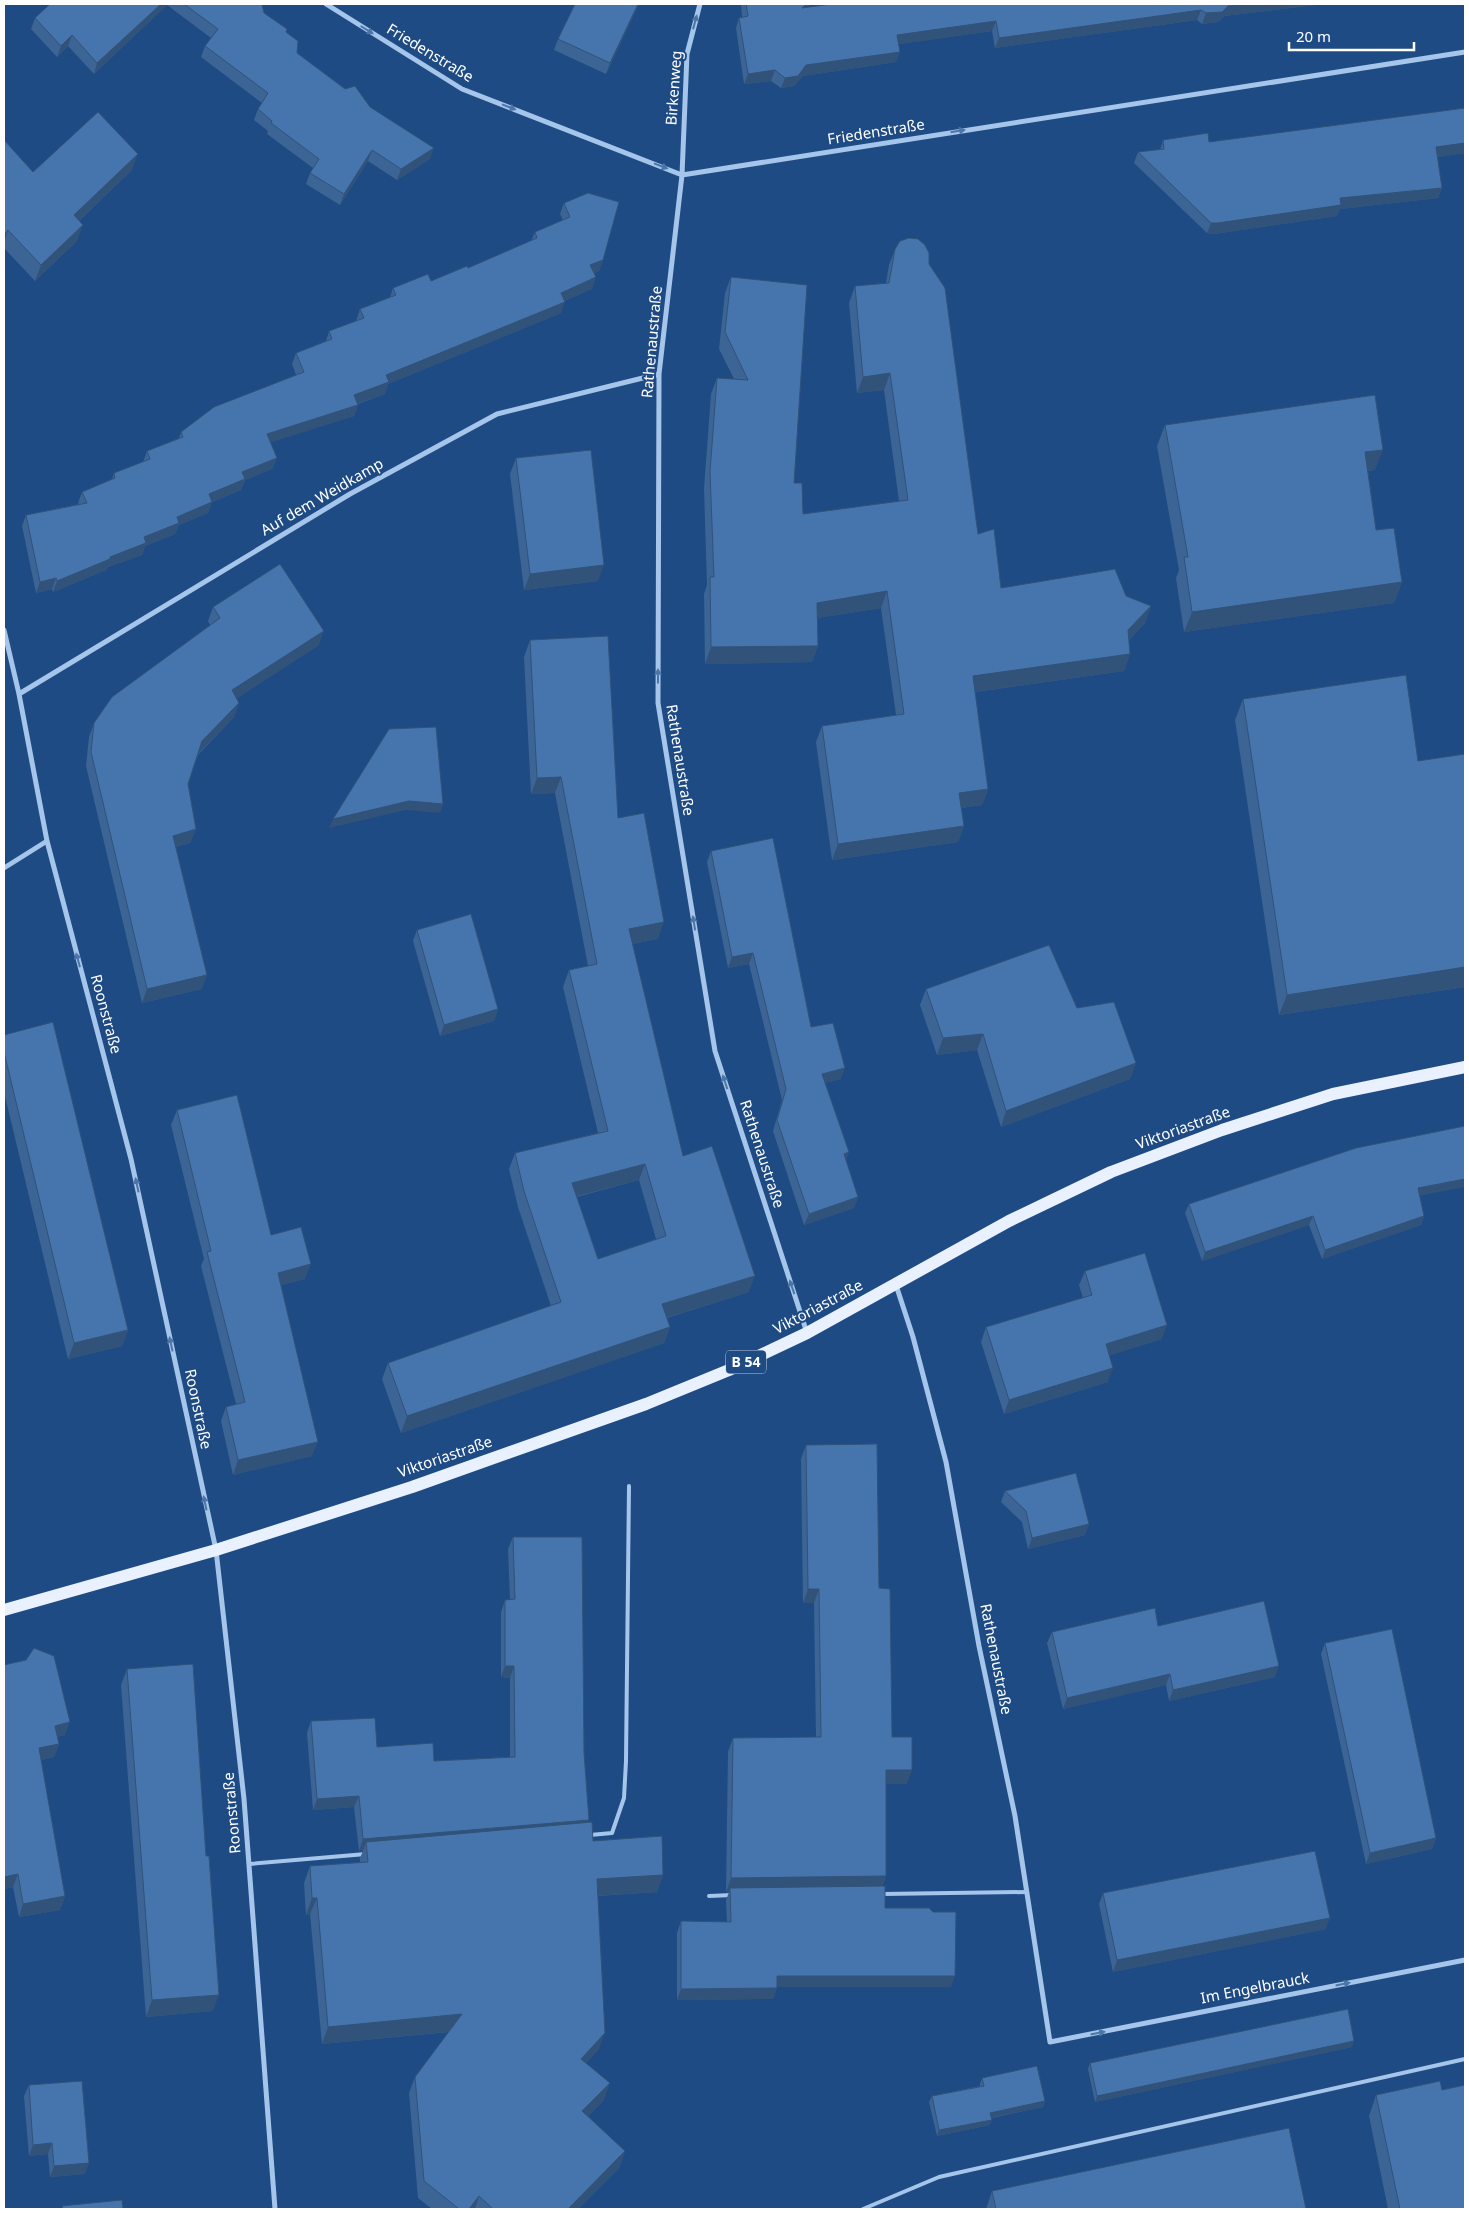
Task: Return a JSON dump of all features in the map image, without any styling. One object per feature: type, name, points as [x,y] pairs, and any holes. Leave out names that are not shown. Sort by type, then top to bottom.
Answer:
[{"type":"main road","name":"Viktoriastraße","points":[[4,1610],[216,1550],[412,1487],[646,1404],[729,1370],[808,1333],[1010,1221],[1111,1172],[1222,1130],[1333,1094],[1465,1066]]},
{"type":"street","name":"Friedenstraße","points":[[326,4],[462,89],[682,175],[1465,52]]},
{"type":"street","name":"Birkenweg","points":[[682,175],[686,54],[700,4]]},
{"type":"street","name":"Rathenaustraße","points":[[682,175],[659,374],[658,704],[715,1051],[808,1333]]},
{"type":"street","name":"Auf dem Weidkamp","points":[[19,694],[350,494],[497,414],[659,374]]},
{"type":"street","name":"Roonstraße","points":[[4,630],[19,694],[47,841],[131,1159],[216,1550],[249,1864],[275,2209]]},
{"type":"street","points":[[4,868],[47,841]]},
{"type":"street","name":"Rathenaustraße","points":[[896,1284],[913,1336],[946,1462],[979,1646],[1015,1816],[1050,2042]]},
{"type":"street","name":"Im Engelbrauck","points":[[1050,2042],[1465,1960]]},
{"type":"lane","points":[[583,1835],[612,1833],[624,1798],[626,1761],[628,1486]]},
{"type":"lane","points":[[249,1864],[376,1853]]},
{"type":"lane","points":[[878,1894],[1027,1892]]},
{"type":"lane","points":[[710,1896],[739,1895]]},
{"type":"lane","points":[[863,2209],[939,2177],[1465,2059]]},
{"type":"building","points":[[50,4],[161,4],[97,63],[72,35],[61,46],[35,18]]},
{"type":"building","points":[[184,4],[261,4],[264,13],[287,29],[286,32],[298,41],[297,53],[345,89],[355,86],[370,107],[434,148],[401,169],[372,150],[344,194],[310,173],[319,159],[271,123],[272,121],[258,109],[268,93],[205,46],[218,29]]},
{"type":"building","points":[[575,4],[638,4],[610,63],[558,39]]},
{"type":"building","points":[[746,4],[806,4],[802,8],[832,4],[1247,4],[1228,6],[1222,12],[1206,13],[1201,10],[999,38],[996,21],[897,35],[900,52],[806,65],[798,76],[785,78],[775,70],[748,74],[739,18],[748,16]]},
{"type":"building","points":[[1465,108],[1465,143],[1436,147],[1442,188],[1340,198],[1341,205],[1218,223],[1211,223],[1138,152],[1164,149],[1163,140],[1208,133],[1209,142]]},
{"type":"building","points":[[98,112],[138,154],[74,215],[83,225],[41,265],[8,230],[4,235],[4,140],[33,172]]},
{"type":"building","points":[[588,193],[619,202],[603,260],[590,265],[596,277],[561,293],[565,302],[386,375],[389,382],[354,395],[358,405],[267,434],[277,458],[242,472],[245,479],[209,494],[212,502],[177,517],[179,523],[144,537],[146,543],[57,581],[56,578],[40,582],[26,515],[87,503],[82,492],[115,478],[114,473],[150,459],[147,451],[183,437],[181,432],[214,407],[304,372],[296,353],[332,339],[329,331],[364,318],[360,309],[396,295],[393,288],[428,274],[431,281],[467,266],[468,268],[537,238],[535,232],[570,217],[564,203]]},
{"type":"building","points":[[909,238],[918,239],[925,245],[929,253],[929,264],[945,288],[978,534],[994,529],[1001,588],[1115,569],[1126,596],[1151,606],[1128,630],[1130,654],[973,676],[988,789],[959,793],[964,826],[838,844],[822,726],[904,714],[887,591],[817,603],[818,646],[711,647],[710,577],[714,577],[710,472],[717,378],[748,380],[725,332],[731,277],[807,285],[794,483],[802,483],[803,514],[908,500],[890,373],[863,377],[855,286],[889,283],[895,249],[900,241]]},
{"type":"building","points":[[1375,395],[1383,450],[1365,452],[1376,530],[1394,528],[1402,582],[1192,612],[1184,557],[1188,557],[1165,425]]},
{"type":"building","points":[[591,450],[604,565],[530,574],[516,458]]},
{"type":"building","points":[[280,564],[324,631],[232,690],[239,703],[202,741],[188,784],[196,829],[173,836],[207,975],[147,989],[91,752],[94,723],[112,697],[220,618],[213,607]]},
{"type":"building","points":[[608,636],[618,818],[644,813],[664,922],[629,929],[683,1156],[712,1146],[755,1276],[662,1304],[670,1327],[407,1416],[388,1363],[561,1302],[524,1191],[515,1153],[608,1131],[569,970],[597,964],[561,777],[537,778],[530,640]],"holes":[[[645,1164],[666,1236],[598,1259],[572,1183]]]},
{"type":"building","points":[[1406,675],[1418,761],[1465,754],[1465,967],[1287,995],[1243,699]]},
{"type":"building","points":[[436,727],[443,804],[409,801],[333,819],[389,729]]},
{"type":"building","points":[[773,838],[811,1027],[833,1023],[845,1068],[822,1074],[849,1152],[844,1154],[858,1197],[809,1214],[777,1120],[786,1089],[753,953],[732,957],[711,851]]},
{"type":"building","points":[[471,914],[498,1009],[444,1025],[417,930]]},
{"type":"building","points":[[1049,945],[1077,1008],[1114,1002],[1136,1063],[1006,1111],[983,1034],[943,1038],[926,989]]},
{"type":"building","points":[[53,1022],[128,1330],[74,1343],[4,1052],[4,1035]]},
{"type":"building","points":[[237,1095],[271,1235],[301,1227],[311,1264],[278,1273],[318,1442],[238,1460],[226,1407],[245,1402],[207,1252],[211,1251],[177,1110]]},
{"type":"building","points":[[1465,1126],[1465,1179],[1418,1188],[1424,1216],[1325,1250],[1313,1216],[1205,1252],[1189,1204],[1356,1148]]},
{"type":"building","points":[[1145,1253],[1167,1325],[1106,1344],[1113,1368],[1009,1400],[986,1327],[1092,1295],[1085,1271]]},
{"type":"building","points":[[877,1444],[879,1588],[890,1589],[892,1737],[912,1737],[912,1770],[886,1770],[886,1876],[731,1878],[733,1738],[821,1737],[819,1589],[808,1589],[806,1445]]},
{"type":"building","points":[[1076,1473],[1089,1524],[1032,1538],[1026,1511],[1005,1491]]},
{"type":"building","points":[[513,1537],[582,1537],[584,1753],[589,1820],[363,1839],[359,1796],[317,1799],[311,1721],[375,1718],[377,1747],[433,1743],[434,1761],[515,1757],[514,1666],[505,1666],[505,1600],[515,1599]]},
{"type":"building","points":[[1264,1601],[1279,1666],[1173,1690],[1170,1674],[1067,1698],[1052,1632],[1155,1608],[1158,1626]]},
{"type":"building","points":[[1392,1629],[1436,1838],[1370,1853],[1325,1643]]},
{"type":"building","points":[[34,1648],[54,1656],[70,1722],[55,1726],[59,1744],[39,1748],[65,1896],[23,1904],[18,1874],[4,1877],[4,1665],[26,1660]]},
{"type":"building","points":[[193,1664],[206,1856],[209,1856],[219,1995],[152,2000],[127,1669]]},
{"type":"building","points":[[592,1822],[593,1841],[662,1836],[663,1875],[597,1879],[605,2033],[581,2059],[610,2083],[582,2111],[625,2151],[568,2209],[493,2209],[479,2196],[469,2209],[459,2209],[424,2181],[415,2077],[462,2014],[328,2027],[317,1898],[312,1898],[310,1866],[368,1862],[366,1842]]},
{"type":"building","points":[[1315,1851],[1330,1918],[1117,1960],[1103,1893]]},
{"type":"building","points":[[885,1886],[885,1908],[929,1908],[933,1912],[956,1912],[955,1976],[777,1976],[777,1988],[681,1989],[681,1921],[731,1922],[730,1888]]},
{"type":"building","points":[[1348,2009],[1354,2041],[1097,2096],[1090,2063]]},
{"type":"building","points":[[1037,2066],[1045,2101],[990,2113],[992,2120],[939,2130],[932,2096],[984,2086],[982,2078]]},
{"type":"building","points":[[82,2081],[89,2163],[54,2166],[52,2143],[33,2145],[29,2085]]},
{"type":"building","points":[[1440,2081],[1442,2090],[1465,2085],[1465,2209],[1400,2209],[1376,2095]]},
{"type":"building","points":[[1289,2128],[1306,2209],[996,2209],[992,2191]]},
{"type":"building","points":[[122,2200],[123,2209],[63,2209],[62,2206]]}]
